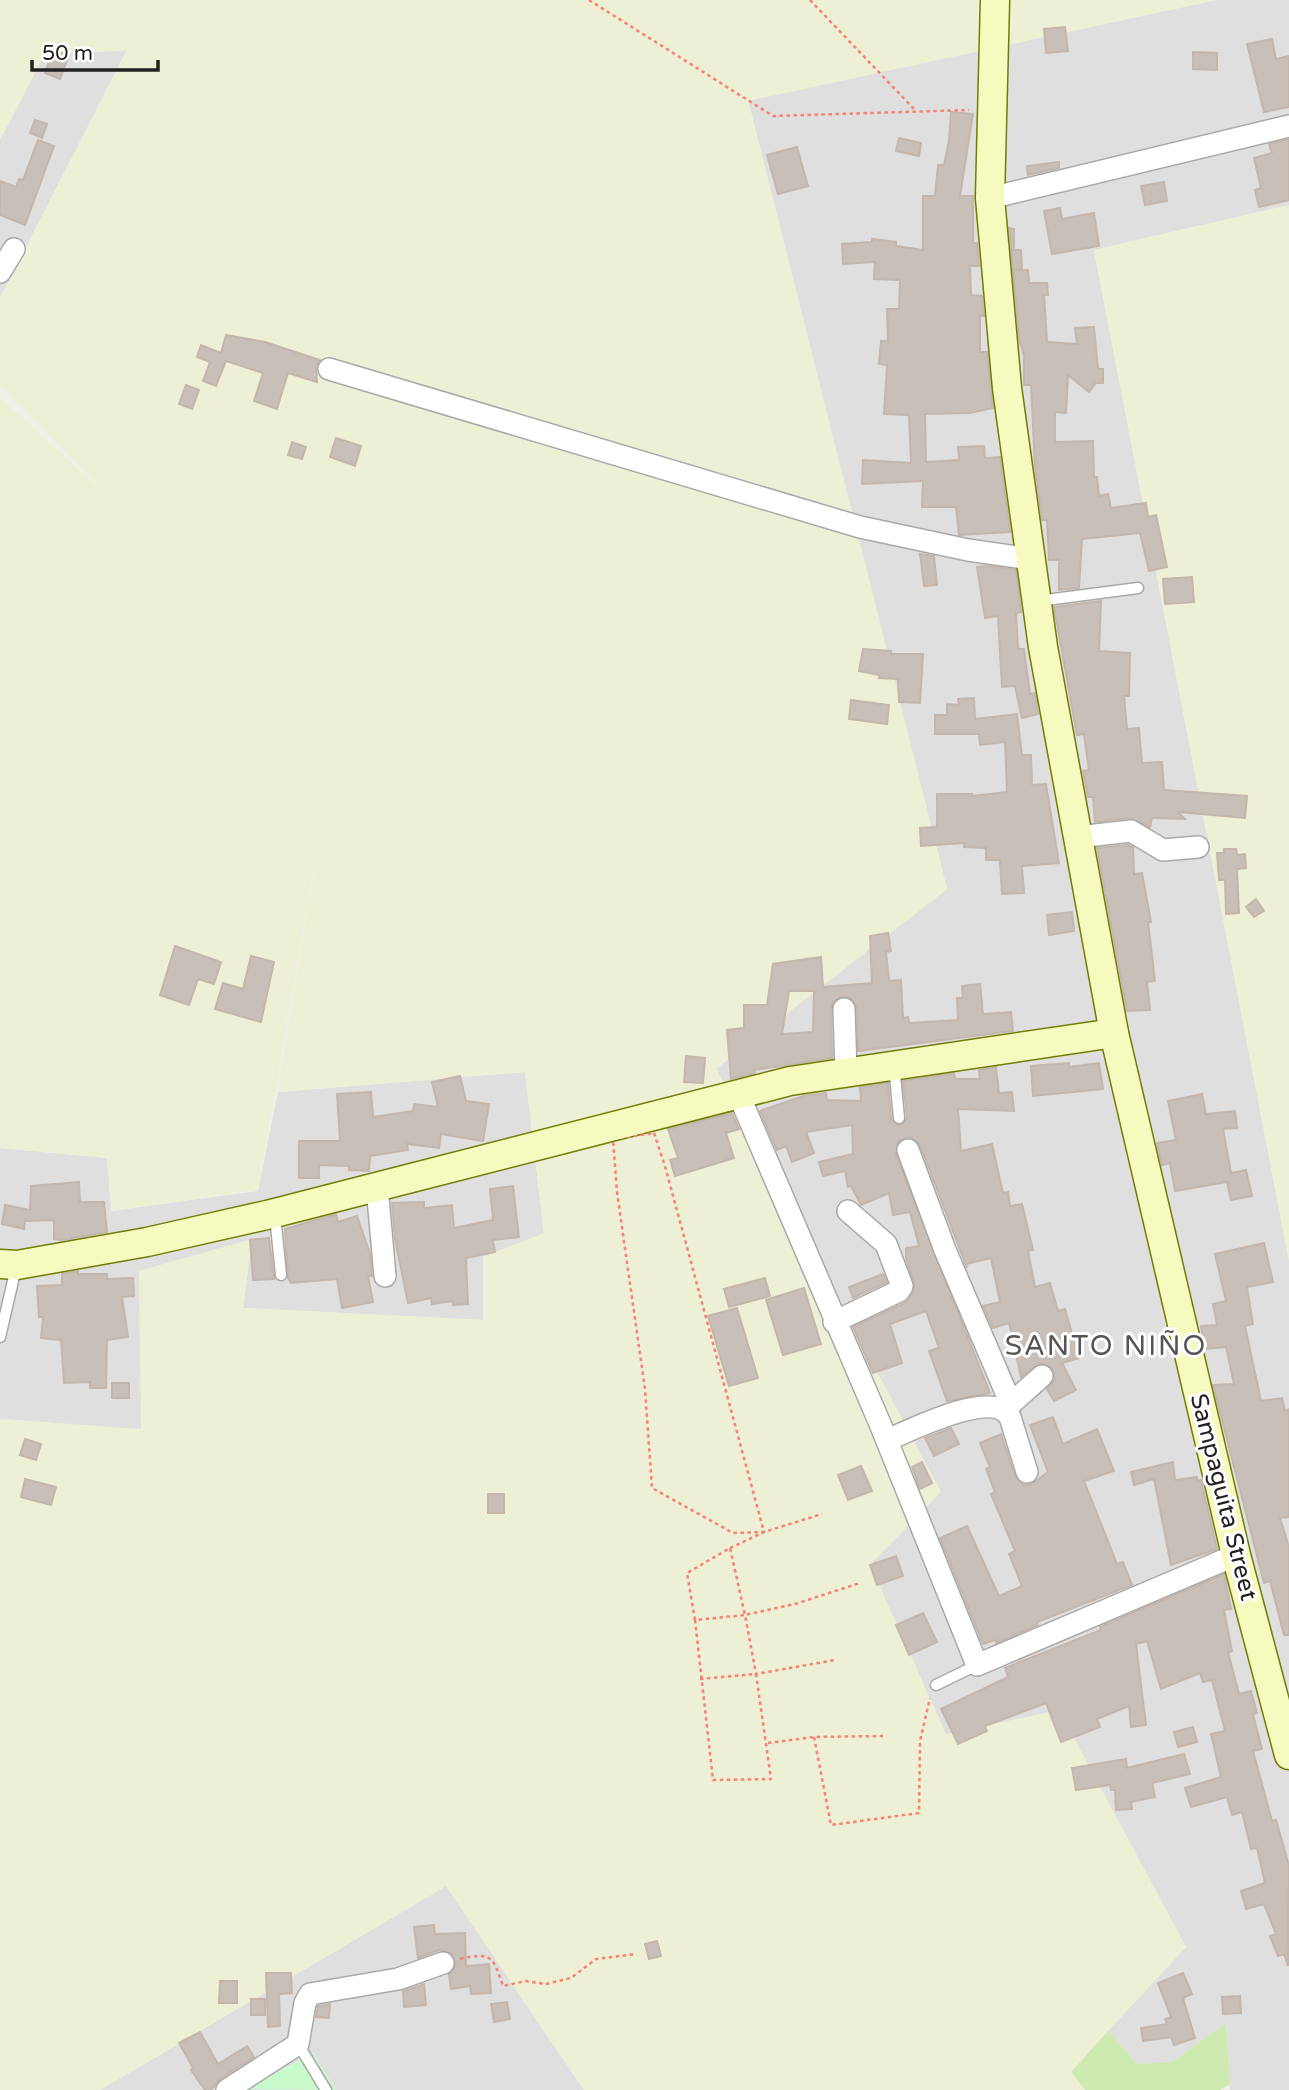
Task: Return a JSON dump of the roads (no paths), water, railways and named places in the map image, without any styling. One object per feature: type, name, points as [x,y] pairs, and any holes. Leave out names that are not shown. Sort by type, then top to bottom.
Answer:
[{"type":"street","name":"Sampaguita Street","points":[[995,0],[990,198],[1007,388],[1038,601],[1115,1033],[1236,1555],[1289,1755]]},
{"type":"street","points":[[990,198],[1289,127]]},
{"type":"street","points":[[0,272],[14,249]]},
{"type":"street","points":[[329,369],[860,527],[968,550],[1031,559]]},
{"type":"street","points":[[1078,837],[1130,831],[1163,850],[1198,847]]},
{"type":"street","points":[[844,1009],[846,1072]]},
{"type":"street","points":[[8,1265],[147,1242],[275,1213],[738,1093],[846,1072],[1115,1033]]},
{"type":"street","points":[[738,1093],[834,1322],[887,1440],[977,1665],[1236,1555]]},
{"type":"street","points":[[908,1150],[1008,1407],[1027,1472]]},
{"type":"street","points":[[377,1187],[385,1276]]},
{"type":"street","points":[[834,1322],[900,1291],[902,1286],[886,1244],[848,1211]]},
{"type":"street","points":[[1008,1407],[1042,1376]]},
{"type":"street","points":[[887,1440],[955,1412],[995,1405],[1008,1407]]},
{"type":"street","points":[[227,2090],[298,2044],[305,2003],[310,1994],[398,1979],[443,1963]]},
{"type":"lane","points":[[1038,601],[1138,588]]},
{"type":"lane","points":[[894,1065],[899,1118]]},
{"type":"lane","points":[[275,1213],[281,1275]]},
{"type":"lane","points":[[0,1337],[8,1265]]},
{"type":"lane","points":[[936,1685],[977,1665]]},
{"type":"lane","points":[[298,2044],[326,2090]]},
{"type":"district","name":"SANTO NIÑO","points":[[1106,1345]]}]
